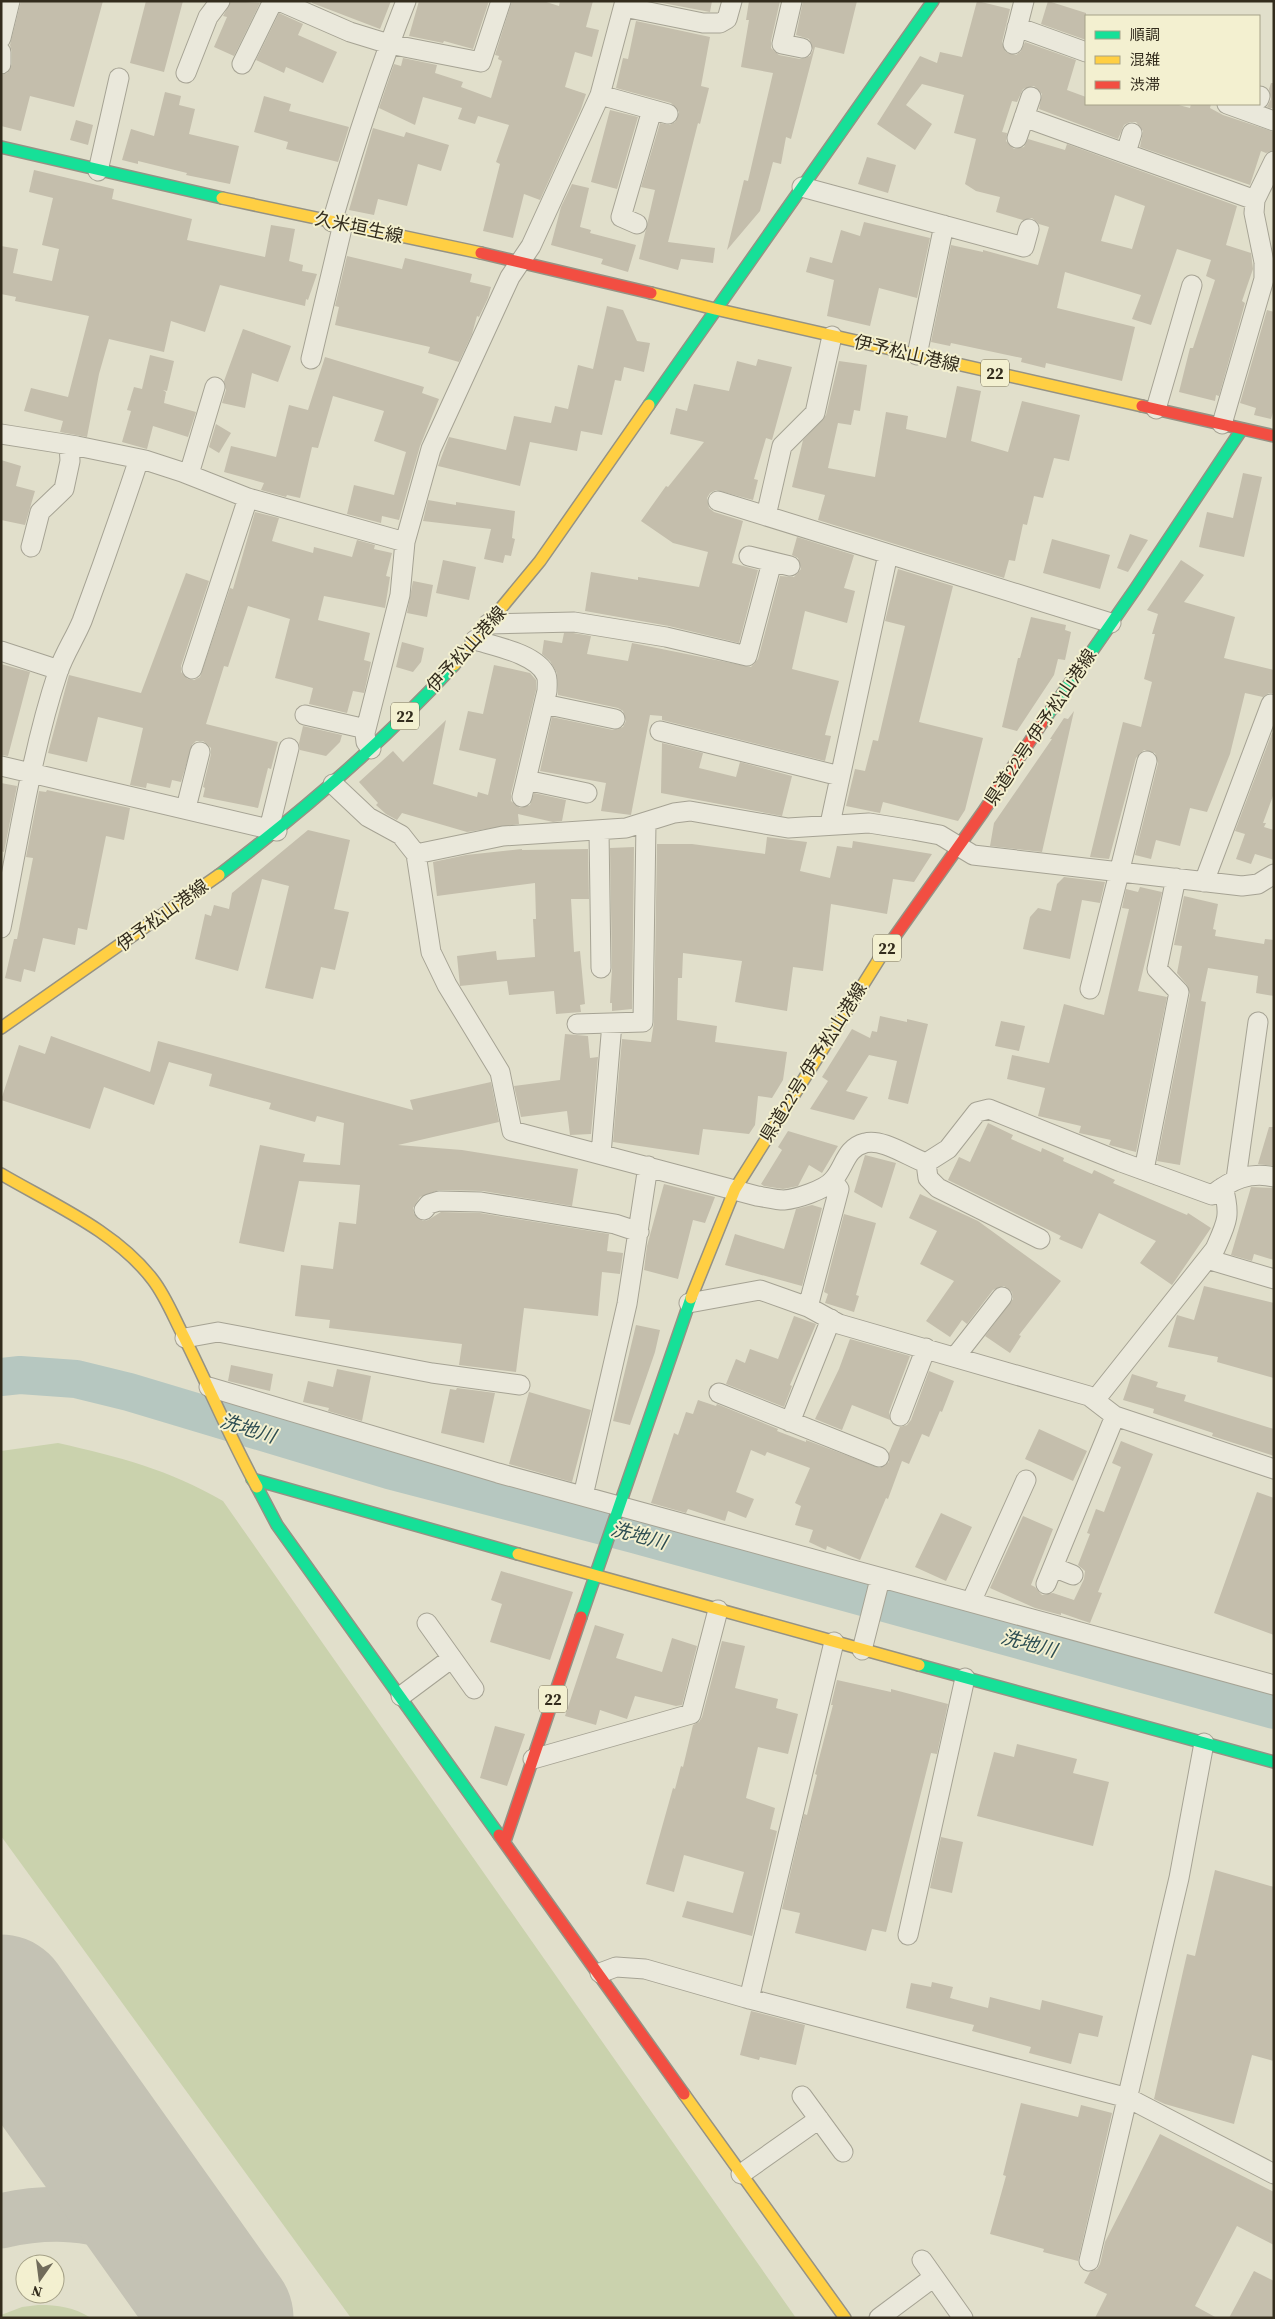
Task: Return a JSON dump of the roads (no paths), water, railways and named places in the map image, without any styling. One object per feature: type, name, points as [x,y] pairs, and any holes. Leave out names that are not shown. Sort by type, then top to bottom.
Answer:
[{"type":"main road","name":"伊予松山港線","points":[[1,1028],[176,905],[333,784],[407,714],[475,640],[540,561],[715,309],[933,1]]},
{"type":"main road","name":"久米垣生線","points":[[1,147],[338,223],[521,261],[715,309]]},
{"type":"main road","name":"伊予松山港線","points":[[715,309],[1274,436]]},
{"type":"main road","name":"県道22号 伊予松山港線","points":[[617,1509],[689,1303],[735,1189],[866,977],[958,847],[1242,429]]},
{"type":"main road","points":[[1,1174],[92,1227],[126,1252],[153,1280],[184,1338],[239,1455],[277,1525],[600,1973],[845,2318]]},
{"type":"main road","points":[[252,1479],[862,1650],[1274,1762]]},
{"type":"main road","name":"22","points":[[505,1841],[617,1509]]},
{"type":"street","points":[[1,38],[10,1]]},
{"type":"street","points":[[186,73],[208,17],[220,1]]},
{"type":"street","points":[[242,64],[273,1]]},
{"type":"street","points":[[279,1],[350,32],[389,44],[481,62],[501,1]]},
{"type":"street","points":[[311,359],[356,138],[406,1]]},
{"type":"street","points":[[371,749],[366,742],[366,729],[400,594],[405,542],[432,449],[510,277],[531,246],[600,95],[625,4],[712,24],[727,19],[732,1]]},
{"type":"street","points":[[792,1],[782,44],[802,48]]},
{"type":"street","points":[[1024,1],[1015,36],[1085,52]]},
{"type":"street","points":[[1,52],[1,64]]},
{"type":"street","points":[[98,170],[119,78]]},
{"type":"street","points":[[600,95],[660,112],[621,217],[637,224]]},
{"type":"street","points":[[1018,138],[1031,97]]},
{"type":"street","points":[[1234,105],[1256,108],[1274,121]]},
{"type":"street","points":[[1024,117],[1255,200]]},
{"type":"street","points":[[1126,153],[1132,133]]},
{"type":"street","points":[[1222,424],[1264,279],[1263,254],[1254,213],[1255,200],[1274,161]]},
{"type":"street","points":[[802,187],[1024,247],[1029,229]]},
{"type":"street","points":[[917,355],[944,225]]},
{"type":"street","points":[[1156,409],[1192,285]]},
{"type":"street","points":[[766,516],[782,446],[815,413],[832,336]]},
{"type":"street","points":[[189,474],[215,387]]},
{"type":"street","points":[[1,434],[139,459],[189,474],[248,498],[405,542]]},
{"type":"street","points":[[31,547],[40,512],[64,489],[70,461],[70,445]]},
{"type":"street","points":[[1,928],[33,773],[35,754],[59,670],[81,623],[139,459]]},
{"type":"street","points":[[200,659],[248,498]]},
{"type":"street","points":[[718,501],[1111,623]]},
{"type":"street","points":[[830,824],[888,554]]},
{"type":"street","points":[[749,556],[790,566]]},
{"type":"street","points":[[488,624],[574,622],[666,637],[747,656],[772,562]]},
{"type":"street","points":[[475,640],[513,652],[538,665],[546,675],[547,691],[524,788],[586,793]]},
{"type":"street","points":[[1,651],[59,670]]},
{"type":"street","points":[[544,704],[615,719]]},
{"type":"street","points":[[1204,882],[1271,704]]},
{"type":"street","points":[[305,715],[366,729]]},
{"type":"street","points":[[660,732],[840,776]]},
{"type":"street","points":[[1,766],[273,829],[289,748]]},
{"type":"street","points":[[186,808],[200,752]]},
{"type":"street","points":[[1090,989],[1146,761]]},
{"type":"street","points":[[333,784],[368,818],[401,835],[416,854],[431,952],[446,985],[500,1072],[512,1131],[756,1196],[784,1200],[816,1191],[833,1181],[850,1150],[865,1142],[886,1144],[906,1156],[926,1164]]},
{"type":"street","points":[[416,854],[504,836],[626,828],[674,813],[690,811],[788,828],[869,823],[940,835],[973,854],[1204,882],[1242,886],[1258,884],[1272,877]]},
{"type":"street","points":[[577,1024],[643,1022],[646,823]]},
{"type":"street","points":[[599,831],[601,968]]},
{"type":"street","points":[[1144,1170],[1179,992],[1157,969],[1176,878]]},
{"type":"street","points":[[1095,1400],[1215,1249],[1228,1220],[1229,1183],[1258,1022]]},
{"type":"street","points":[[601,1154],[612,1023]]},
{"type":"street","points":[[926,1164],[948,1149],[977,1112],[989,1109],[1212,1195],[1229,1183],[1260,1173],[1274,1177]]},
{"type":"street","points":[[926,1164],[928,1178],[938,1188],[1040,1239]]},
{"type":"street","points":[[583,1496],[615,1361],[639,1232],[648,1166]]},
{"type":"street","points":[[808,1306],[839,1189],[833,1181]]},
{"type":"street","points":[[424,1210],[429,1204],[439,1201],[481,1202],[615,1224],[639,1232]]},
{"type":"street","points":[[1207,1259],[1274,1279]]},
{"type":"street","points":[[689,1303],[760,1290],[808,1306],[839,1324],[1089,1396],[1115,1416],[1274,1469]]},
{"type":"street","points":[[955,1357],[1002,1297]]},
{"type":"street","points":[[790,1422],[830,1319]]},
{"type":"street","points":[[184,1338],[218,1332],[432,1372],[520,1385]]},
{"type":"street","points":[[900,1416],[926,1348]]},
{"type":"street","points":[[719,1393],[733,1409],[790,1422],[866,1458]]},
{"type":"street","points":[[212,1395],[583,1496],[617,1509],[880,1582],[970,1602],[1274,1685]]},
{"type":"street","points":[[1073,1576],[1049,1575],[1115,1416]]},
{"type":"street","points":[[970,1602],[1026,1480]]},
{"type":"street","points":[[862,1650],[880,1582]]},
{"type":"street","points":[[533,1759],[691,1714],[718,1610]]},
{"type":"street","points":[[428,1623],[474,1689]]},
{"type":"street","points":[[749,1999],[834,1642]]},
{"type":"street","points":[[400,1696],[452,1658]]},
{"type":"street","points":[[908,1935],[965,1678]]},
{"type":"street","points":[[1089,2261],[1179,1878],[1204,1743]]},
{"type":"street","points":[[600,1973],[616,1967],[645,1969],[749,1999],[1128,2098],[1274,2174]]},
{"type":"street","points":[[802,2096],[842,2152]]},
{"type":"street","points":[[741,2174],[819,2119]]},
{"type":"street","points":[[922,2260],[962,2318]]},
{"type":"street","points":[[879,2318],[934,2277]]},
{"type":"waterway","name":"洗地川","points":[[1,1377],[20,1375],[76,1379],[129,1392],[389,1470],[634,1534],[1274,1710]]}]
